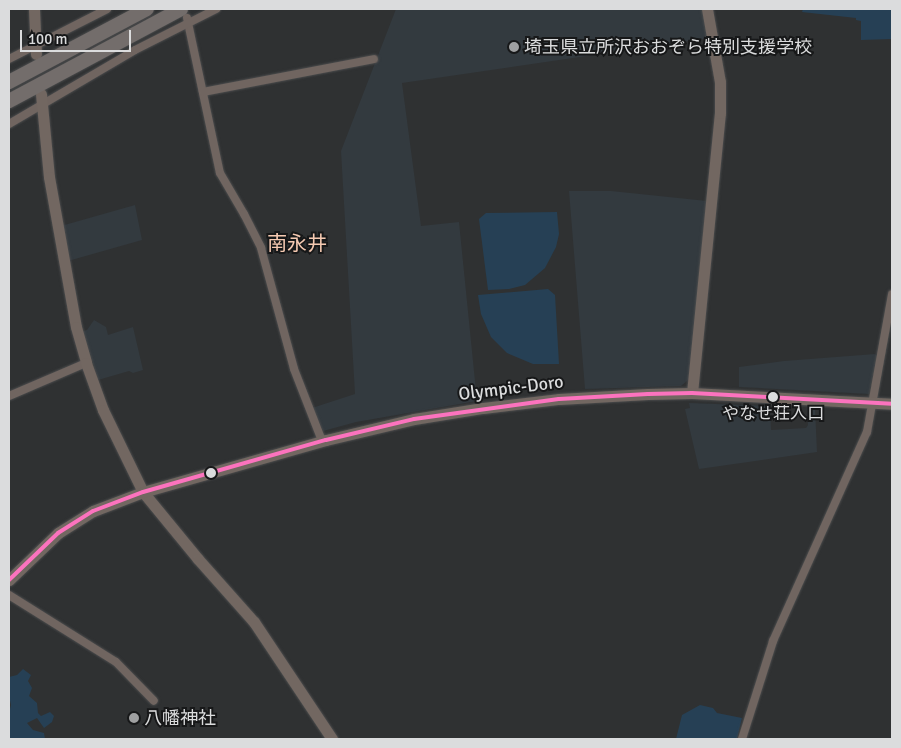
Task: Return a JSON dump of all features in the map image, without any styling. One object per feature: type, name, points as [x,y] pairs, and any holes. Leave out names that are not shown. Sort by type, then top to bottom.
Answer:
[{"type":"highway","points":[[9,82],[147,9]]},
{"type":"highway","points":[[9,101],[186,17]]},
{"type":"street","points":[[34,9],[35,51]]},
{"type":"street","points":[[9,59],[35,51],[107,9]]},
{"type":"street","points":[[9,124],[41,99],[135,50],[186,17],[216,9]]},
{"type":"street","points":[[692,393],[720,113],[720,82],[707,9]]},
{"type":"street","points":[[186,17],[220,173],[261,248],[294,369],[322,441]]},
{"type":"street","points":[[203,92],[374,59]]},
{"type":"street","points":[[41,99],[56,220],[76,326],[86,363],[103,410],[143,492],[198,559],[254,622],[332,739]]},
{"type":"street","points":[[742,739],[773,641],[867,432],[892,294]]},
{"type":"street","points":[[9,396],[86,363]]},
{"type":"street","name":"Olympic-Doro","points":[[9,580],[40,548],[74,521],[93,511],[143,492],[322,441],[414,419],[483,408],[568,398],[692,393],[892,404]]},
{"type":"street","points":[[9,595],[116,662],[154,701]]},
{"type":"shaded area","points":[[396,9],[703,9],[709,38],[402,83],[421,226],[459,222],[477,401],[356,422],[323,431],[312,408],[355,394],[341,151]]},
{"type":"shaded area","points":[[803,9],[892,9],[892,39],[861,40],[861,21],[856,20],[856,18],[802,12]]},
{"type":"shaded area","points":[[569,191],[611,191],[707,201],[689,379],[681,386],[585,389]]},
{"type":"shaded area","points":[[135,205],[142,240],[68,261],[61,226]]},
{"type":"shaded area","points":[[557,212],[559,234],[556,247],[545,268],[525,285],[509,289],[488,290],[479,219],[486,213]]},
{"type":"shaded area","points":[[548,289],[555,295],[559,364],[533,364],[507,353],[491,337],[481,314],[478,295]]},
{"type":"shaded area","points":[[94,320],[106,327],[108,335],[133,327],[143,370],[133,373],[129,371],[98,380],[83,331],[87,330]]},
{"type":"shaded area","points":[[875,354],[877,356],[869,394],[739,387],[739,367],[784,361]]},
{"type":"shaded area","points":[[689,403],[770,406],[771,430],[806,428],[808,425],[807,407],[815,408],[817,452],[699,469],[685,409],[690,408]]},
{"type":"shaded area","points":[[23,669],[31,675],[28,681],[32,688],[29,696],[37,703],[38,713],[41,716],[50,712],[54,716],[52,722],[44,728],[37,718],[27,723],[33,730],[44,733],[45,739],[9,739],[9,713],[11,705],[9,677],[17,675]]},
{"type":"shaded area","points":[[700,705],[713,708],[717,713],[742,718],[737,739],[676,739],[682,715]]},
{"type":"transit line","points":[[9,580],[58,533],[93,511],[143,492],[326,440],[414,419],[559,399],[648,394],[692,393],[892,404]]},
{"type":"place","name":"埼玉県立所沢おおぞら特別支援学校","points":[[514,47]]},
{"type":"place","name":"やなせ荘入口","points":[[773,397]]},
{"type":"place","name":"八幡神社","points":[[134,718]]},
{"type":"district","name":"南永井","points":[[297,243]]}]
